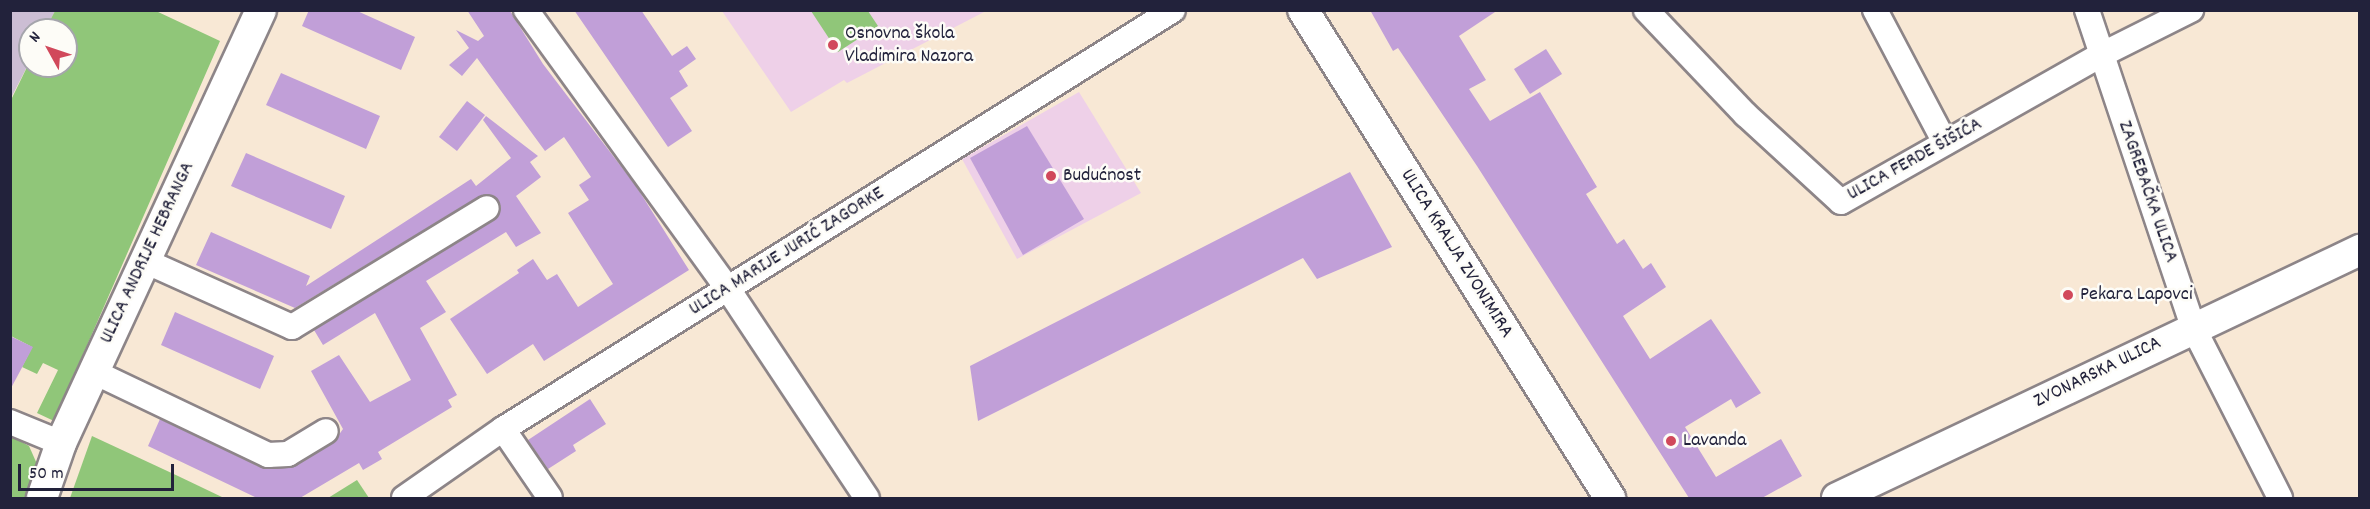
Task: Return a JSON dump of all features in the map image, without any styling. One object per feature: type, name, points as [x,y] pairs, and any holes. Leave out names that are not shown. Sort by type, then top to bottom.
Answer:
[{"type":"main road","name":"ULICA ANDRIJE HEBRANGA","points":[[42,498],[61,443],[261,10]]},
{"type":"main road","name":"ULICA KRALJA ZVONIMIRA","points":[[1303,10],[1610,498]]},
{"type":"main road","name":"ZVONARSKA ULICA","points":[[1837,498],[2360,249]]},
{"type":"street","points":[[526,10],[728,289],[867,498]]},
{"type":"street","name":"ULICA MARIJE JURIĆ ZAGORKE","points":[[404,498],[503,429],[1173,10]]},
{"type":"street","name":"ULICA FERDE ŠIŠIĆA","points":[[1647,10],[1745,114],[1841,202],[2101,55],[2191,10]]},
{"type":"street","points":[[1875,10],[1945,143]]},
{"type":"street","name":"ZAGREBAČKA ULICA","points":[[2087,10],[2193,327],[2280,498]]},
{"type":"street","points":[[145,261],[287,328],[300,326],[487,208]]},
{"type":"street","points":[[94,372],[268,455],[288,453],[326,431]]},
{"type":"street","points":[[10,422],[61,443]]},
{"type":"street","points":[[503,429],[550,498]]},
{"type":"shaded area","points":[[10,11],[55,11],[51,18],[18,18],[18,78],[21,78],[12,96]]},
{"type":"shaded area","name":"Osnovna škola Vladimira Nazora","points":[[722,11],[986,11],[847,83],[844,80],[791,112]]},
{"type":"shaded area","name":"Budućnost","points":[[1079,92],[1141,193],[1017,259],[962,159]]},
{"type":"green space","points":[[55,11],[156,11],[220,41],[54,421],[37,413],[58,370],[43,363],[37,374],[22,367],[32,347],[11,336],[11,100],[22,78],[78,78],[78,18],[51,18]]},
{"type":"green space","points":[[811,11],[868,11],[878,26],[838,52]]},
{"type":"green space","points":[[11,436],[29,446],[37,464],[25,498],[11,498]]},
{"type":"green space","points":[[92,436],[178,476],[224,498],[70,498]]},
{"type":"green space","points":[[357,480],[369,498],[328,498]]},
{"type":"building","points":[[309,10],[355,10],[415,37],[401,70],[302,26]]},
{"type":"building","points":[[467,10],[510,11],[543,64],[636,186],[689,270],[544,361],[533,344],[487,374],[450,319],[519,273],[517,270],[533,259],[547,280],[557,274],[578,307],[613,284],[568,213],[589,200],[579,185],[591,177],[564,137],[545,151],[477,58],[462,76],[449,65],[469,48],[456,30],[478,41],[484,36]]},
{"type":"building","points":[[574,10],[641,10],[672,56],[687,46],[696,59],[679,71],[688,86],[670,98],[692,131],[668,147]]},
{"type":"building","points":[[1370,10],[1498,10],[1459,36],[1486,80],[1469,89],[1490,121],[1540,92],[1597,187],[1586,194],[1617,244],[1624,239],[1643,269],[1651,263],[1666,287],[1623,316],[1650,359],[1711,319],[1761,393],[1736,408],[1731,399],[1685,427],[1716,477],[1781,439],[1802,476],[1762,498],[1689,498],[1477,166],[1398,48],[1393,51]]},
{"type":"building","points":[[1546,49],[1562,74],[1530,94],[1514,69]]},
{"type":"building","points":[[281,73],[380,116],[366,149],[266,105]]},
{"type":"building","points":[[467,101],[485,115],[457,151],[439,137]]},
{"type":"building","points":[[486,116],[538,156],[530,162],[541,177],[516,196],[541,233],[516,247],[506,232],[426,281],[446,312],[420,328],[457,395],[448,400],[452,407],[378,452],[382,459],[363,470],[359,463],[300,498],[257,498],[148,446],[160,419],[262,468],[289,468],[333,443],[343,429],[311,371],[339,355],[370,402],[411,380],[375,313],[323,345],[314,330],[494,220],[501,207],[493,195],[480,196],[295,308],[196,265],[211,232],[310,276],[306,286],[471,179],[476,186],[511,158],[483,120]]},
{"type":"building","points":[[1027,126],[1084,219],[1023,255],[970,158]]},
{"type":"building","points":[[246,153],[345,196],[331,229],[231,186]]},
{"type":"building","points":[[1350,172],[1392,247],[1317,279],[1303,258],[978,421],[970,366]]},
{"type":"building","points":[[175,312],[274,356],[260,389],[161,345]]},
{"type":"building","points":[[10,336],[33,347],[10,390]]},
{"type":"building","points":[[590,399],[606,424],[573,445],[576,451],[548,469],[528,440]]},
{"type":"place","name":"Osnovna škola Vladimira Nazora","points":[[833,45]]},
{"type":"place","name":"Budućnost","points":[[1051,176]]},
{"type":"place","name":"Pekara Lapovci","points":[[2068,295]]},
{"type":"place","name":"Lavanda","points":[[1671,441]]}]
